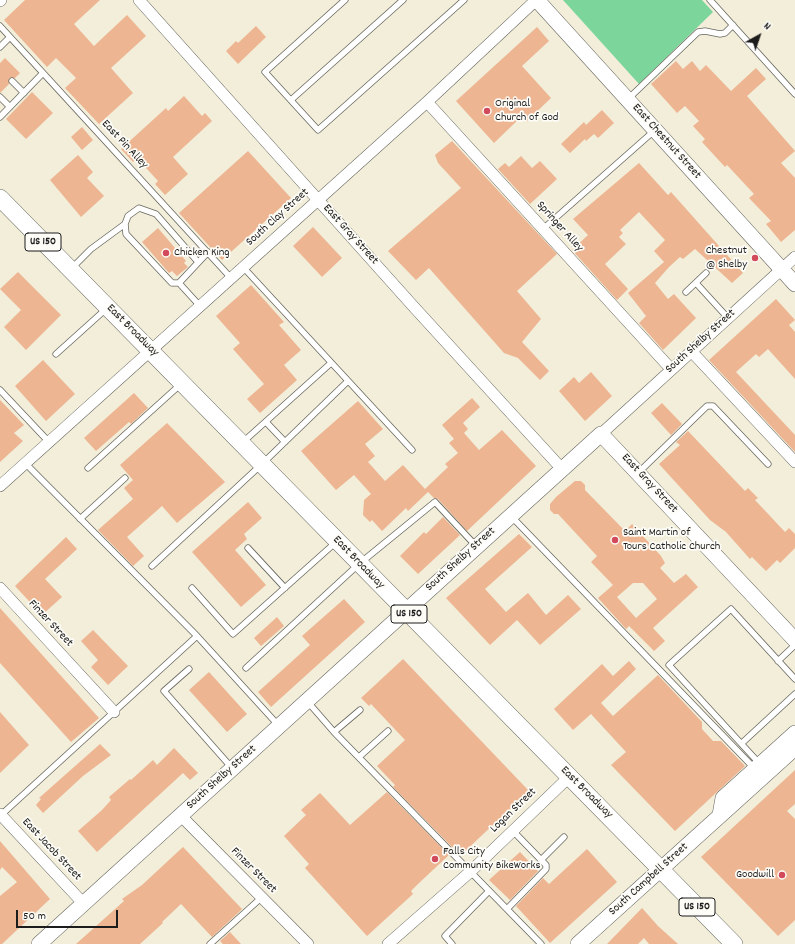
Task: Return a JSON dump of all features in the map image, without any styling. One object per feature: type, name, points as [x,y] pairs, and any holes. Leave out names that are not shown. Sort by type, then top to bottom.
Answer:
[{"type":"main road","name":"East Chestnut Street","points":[[537,0],[795,284]]},
{"type":"main road","name":"East Broadway","points":[[0,198],[734,944]]},
{"type":"main road","name":"South Shelby Street","points":[[39,944],[405,610],[601,434]]},
{"type":"main road","name":"East Gray Street","points":[[601,434],[794,637]]},
{"type":"main road","name":"South Campbell Street","points":[[582,943],[720,815],[759,770],[795,733]]},
{"type":"main road","name":"South Campbell Street","points":[[759,770],[795,748]]},
{"type":"street","name":"East Gray Street","points":[[139,0],[562,469]]},
{"type":"street","name":"South Clay Street","points":[[0,486],[427,102],[537,0]]},
{"type":"street","name":"Springer Alley","points":[[427,102],[671,369]]},
{"type":"street","name":"South Shelby Street","points":[[601,434],[795,258]]},
{"type":"street","points":[[691,351],[795,462]]},
{"type":"street","name":"Finzer Street","points":[[0,588],[114,712]]},
{"type":"street","name":"Logan Street","points":[[388,944],[470,872],[569,776]]},
{"type":"street","name":"East Jacob Street","points":[[0,815],[83,903]]},
{"type":"street","name":"Finzer Street","points":[[180,816],[308,944]]},
{"type":"lane","points":[[345,0],[265,72],[318,130],[464,0]]},
{"type":"lane","points":[[291,100],[403,0]]},
{"type":"lane","points":[[710,0],[795,94]]},
{"type":"lane","points":[[628,100],[698,32],[705,31],[720,34],[725,33],[733,25]]},
{"type":"lane","name":"East Pin Alley","points":[[0,26],[231,278]]},
{"type":"lane","points":[[0,47],[10,37]]},
{"type":"lane","points":[[0,116],[43,74]]},
{"type":"lane","points":[[12,81],[24,93]]},
{"type":"lane","points":[[0,97],[10,107]]},
{"type":"lane","points":[[543,228],[655,130]]},
{"type":"lane","points":[[198,262],[156,214],[139,208],[128,216],[125,224],[126,234],[172,283],[179,283],[200,306]]},
{"type":"lane","points":[[71,270],[90,249],[125,224]]},
{"type":"lane","points":[[179,283],[208,252]]},
{"type":"lane","points":[[243,267],[412,450]]},
{"type":"lane","points":[[686,292],[706,273]]},
{"type":"lane","points":[[696,283],[728,318]]},
{"type":"lane","points":[[56,354],[108,307]]},
{"type":"lane","points":[[242,443],[331,363]]},
{"type":"lane","points":[[152,566],[262,464],[348,381]]},
{"type":"lane","points":[[88,468],[183,383]]},
{"type":"lane","points":[[0,390],[49,442]]},
{"type":"lane","points":[[638,473],[707,406],[713,406],[768,464]]},
{"type":"lane","points":[[266,422],[285,442]]},
{"type":"lane","points":[[25,463],[197,636],[279,726]]},
{"type":"lane","points":[[80,519],[125,478]]},
{"type":"lane","points":[[246,668],[359,564],[435,502],[476,546]]},
{"type":"lane","points":[[510,516],[759,770]]},
{"type":"lane","points":[[192,588],[234,634],[337,541]]},
{"type":"lane","points":[[248,548],[285,588]]},
{"type":"lane","points":[[759,770],[742,743],[669,665],[731,609],[795,679]]},
{"type":"lane","points":[[0,815],[197,636]]},
{"type":"lane","points":[[778,661],[794,637]]},
{"type":"lane","points":[[189,669],[164,691],[233,768]]},
{"type":"lane","points":[[742,743],[795,694]]},
{"type":"lane","points":[[307,700],[334,732],[541,944]]},
{"type":"lane","points":[[334,732],[360,710]]},
{"type":"lane","points":[[359,757],[388,731]]},
{"type":"lane","points":[[507,909],[546,870],[546,865],[513,831]]},
{"type":"lane","points":[[541,860],[564,837]]},
{"type":"lane","points":[[452,944],[445,936],[489,891]]},
{"type":"lane","points":[[210,944],[261,898]]},
{"type":"green space","points":[[563,0],[702,0],[713,12],[639,84]]},
{"type":"building","points":[[25,0],[100,0],[74,24],[94,46],[127,15],[146,36],[111,68],[133,93],[99,124],[65,88],[76,78],[56,58],[47,67],[4,20]]},
{"type":"building","points":[[256,26],[266,37],[238,64],[226,51],[236,41],[238,43]]},
{"type":"building","points":[[537,27],[549,41],[522,66],[551,98],[526,122],[521,117],[494,143],[456,101]]},
{"type":"building","points":[[5,58],[20,73],[15,78],[9,78],[9,84],[0,93],[0,63]]},
{"type":"building","points":[[676,61],[683,69],[692,61],[700,71],[706,65],[731,91],[756,68],[766,79],[747,96],[795,151],[781,163],[795,178],[795,230],[781,242],[766,224],[771,221],[749,198],[754,194],[727,165],[725,167],[702,142],[705,139],[693,126],[699,121],[685,106],[677,113],[651,84]]},
{"type":"building","points":[[32,92],[53,113],[26,139],[6,119]]},
{"type":"building","points":[[184,96],[202,116],[205,113],[212,121],[173,157],[188,174],[165,195],[155,184],[158,181],[137,158],[133,162],[121,149],[166,108],[168,111]]},
{"type":"building","points":[[602,110],[614,123],[598,138],[594,134],[586,141],[585,139],[570,153],[561,144],[584,122],[586,125]]},
{"type":"building","points":[[82,127],[93,140],[82,150],[71,137]]},
{"type":"building","points":[[452,141],[557,254],[517,291],[541,319],[522,342],[549,371],[540,380],[518,358],[504,353],[429,268],[416,280],[388,251],[461,188],[438,163],[435,155]]},
{"type":"building","points":[[248,151],[291,198],[222,260],[179,213]]},
{"type":"building","points":[[78,155],[93,172],[87,178],[104,196],[81,217],[50,180]]},
{"type":"building","points":[[521,156],[532,168],[540,161],[557,179],[530,204],[498,169],[505,163],[509,167]]},
{"type":"building","points":[[639,163],[668,195],[671,192],[743,273],[732,283],[695,249],[683,259],[680,257],[669,267],[655,283],[668,299],[674,294],[696,318],[663,350],[639,323],[646,316],[628,293],[664,262],[654,251],[665,240],[639,212],[620,230],[623,233],[619,237],[626,244],[605,264],[628,289],[617,300],[572,250],[588,235],[573,219]]},
{"type":"building","points":[[313,227],[342,258],[322,277],[293,246]]},
{"type":"building","points":[[158,228],[186,261],[184,263],[188,267],[177,276],[172,271],[169,273],[142,242]]},
{"type":"building","points":[[18,272],[61,315],[26,350],[4,327],[21,310],[0,289]]},
{"type":"building","points":[[251,285],[284,322],[279,325],[301,350],[284,365],[297,380],[260,413],[247,399],[264,384],[233,349],[240,343],[216,316]]},
{"type":"building","points":[[776,299],[795,320],[789,325],[795,332],[795,379],[768,349],[759,357],[756,354],[736,372],[795,435],[795,452],[709,360]]},
{"type":"building","points":[[43,360],[75,394],[46,421],[15,386]]},
{"type":"building","points":[[591,372],[612,396],[585,421],[559,391],[574,377],[579,383]]},
{"type":"building","points":[[134,393],[148,408],[131,424],[129,422],[96,451],[84,438]]},
{"type":"building","points":[[472,398],[480,407],[463,423],[468,429],[464,433],[479,450],[502,430],[536,466],[467,531],[438,499],[434,498],[428,492],[408,511],[406,508],[382,531],[372,520],[370,522],[363,515],[364,500],[371,494],[354,475],[336,490],[301,451],[358,401],[383,429],[365,444],[375,456],[368,462],[385,481],[403,465],[425,489],[448,467],[445,464],[458,453],[449,443],[454,439],[442,425]]},
{"type":"building","points":[[0,400],[24,425],[14,433],[23,441],[0,462]]},
{"type":"building","points":[[662,403],[682,424],[671,435],[651,413]]},
{"type":"building","points":[[167,423],[225,482],[177,523],[162,506],[127,537],[144,556],[133,566],[98,530],[133,499],[124,488],[133,480],[120,465]]},
{"type":"building","points":[[688,431],[745,491],[748,488],[758,498],[755,500],[785,532],[789,528],[795,534],[795,548],[780,563],[777,560],[766,571],[752,557],[750,559],[726,532],[710,520],[659,464],[680,445],[676,442]]},
{"type":"building","name":"Saint Martin of Tours Catholic Church","points":[[575,481],[581,481],[585,485],[585,490],[625,531],[632,524],[661,556],[665,563],[660,568],[674,583],[686,574],[698,587],[653,628],[665,641],[654,651],[629,626],[626,629],[598,598],[613,585],[591,562],[597,556],[558,514],[554,514],[550,510],[550,504]],"holes":[[[633,583],[643,583],[657,599],[636,618],[617,597]]]},
{"type":"building","points":[[248,502],[262,518],[244,534],[247,539],[235,550],[266,585],[241,607],[192,552]]},
{"type":"building","points":[[443,517],[460,535],[418,574],[400,556],[424,532],[426,534]]},
{"type":"building","points":[[519,534],[532,547],[485,589],[506,612],[528,593],[546,615],[568,595],[581,609],[540,645],[517,620],[490,645],[446,598]]},
{"type":"building","points":[[66,537],[77,549],[45,579],[62,597],[42,615],[15,586]]},
{"type":"building","points":[[344,599],[365,622],[271,707],[258,692],[310,645],[302,636]]},
{"type":"building","points":[[0,608],[99,718],[71,742],[0,663]]},
{"type":"building","points":[[277,617],[284,626],[261,646],[254,638]]},
{"type":"building","points":[[93,630],[128,666],[108,685],[91,667],[98,660],[81,641]]},
{"type":"building","points":[[403,659],[529,791],[462,854],[456,848],[455,850],[393,787],[395,785],[377,766],[405,740],[371,704],[369,706],[361,698]]},
{"type":"building","points":[[629,661],[636,669],[601,703],[613,716],[658,675],[702,722],[702,729],[713,741],[721,741],[745,766],[675,831],[611,765],[626,752],[591,714],[573,730],[554,709],[602,664],[613,676]]},
{"type":"building","points":[[209,672],[247,714],[227,732],[189,690]]},
{"type":"building","points":[[0,712],[29,745],[0,773]]},
{"type":"building","points":[[100,744],[111,755],[83,776],[43,813],[36,805],[41,799],[39,798]]},
{"type":"building","points":[[174,748],[198,773],[190,780],[183,773],[97,852],[78,831],[102,810],[111,800],[109,797],[153,760],[157,765]]},
{"type":"building","points":[[795,770],[795,804],[787,811],[795,819],[795,920],[778,936],[701,857]]},
{"type":"building","points":[[387,792],[449,855],[411,891],[413,894],[367,936],[305,868],[309,864],[284,836],[306,815],[301,810],[320,793],[350,825]]},
{"type":"building","points":[[0,841],[50,899],[2,944],[0,944],[0,896],[17,882],[2,867],[0,870]]},
{"type":"building","points":[[183,847],[242,909],[212,937],[181,904],[140,944],[76,944],[124,901],[122,899],[142,885]]},
{"type":"building","points":[[587,849],[617,882],[550,943],[516,906],[543,878],[549,884]]},
{"type":"building","points":[[520,852],[538,871],[510,900],[489,880]]},
{"type":"building","points":[[642,908],[658,926],[678,944],[649,944],[644,938],[638,944],[607,944]]},
{"type":"building","points":[[230,932],[241,944],[223,944],[220,941]]},
{"type":"place","name":"Original Church of God","points":[[487,111]]},
{"type":"place","name":"Chicken King","points":[[166,253]]},
{"type":"place","name":"Chestnut @ Shelby","points":[[755,258]]},
{"type":"place","name":"Saint Martin of Tours Catholic Church","points":[[615,540]]},
{"type":"place","name":"Falls City Community BikeWorks","points":[[435,859]]},
{"type":"place","name":"Goodwill","points":[[782,875]]}]
